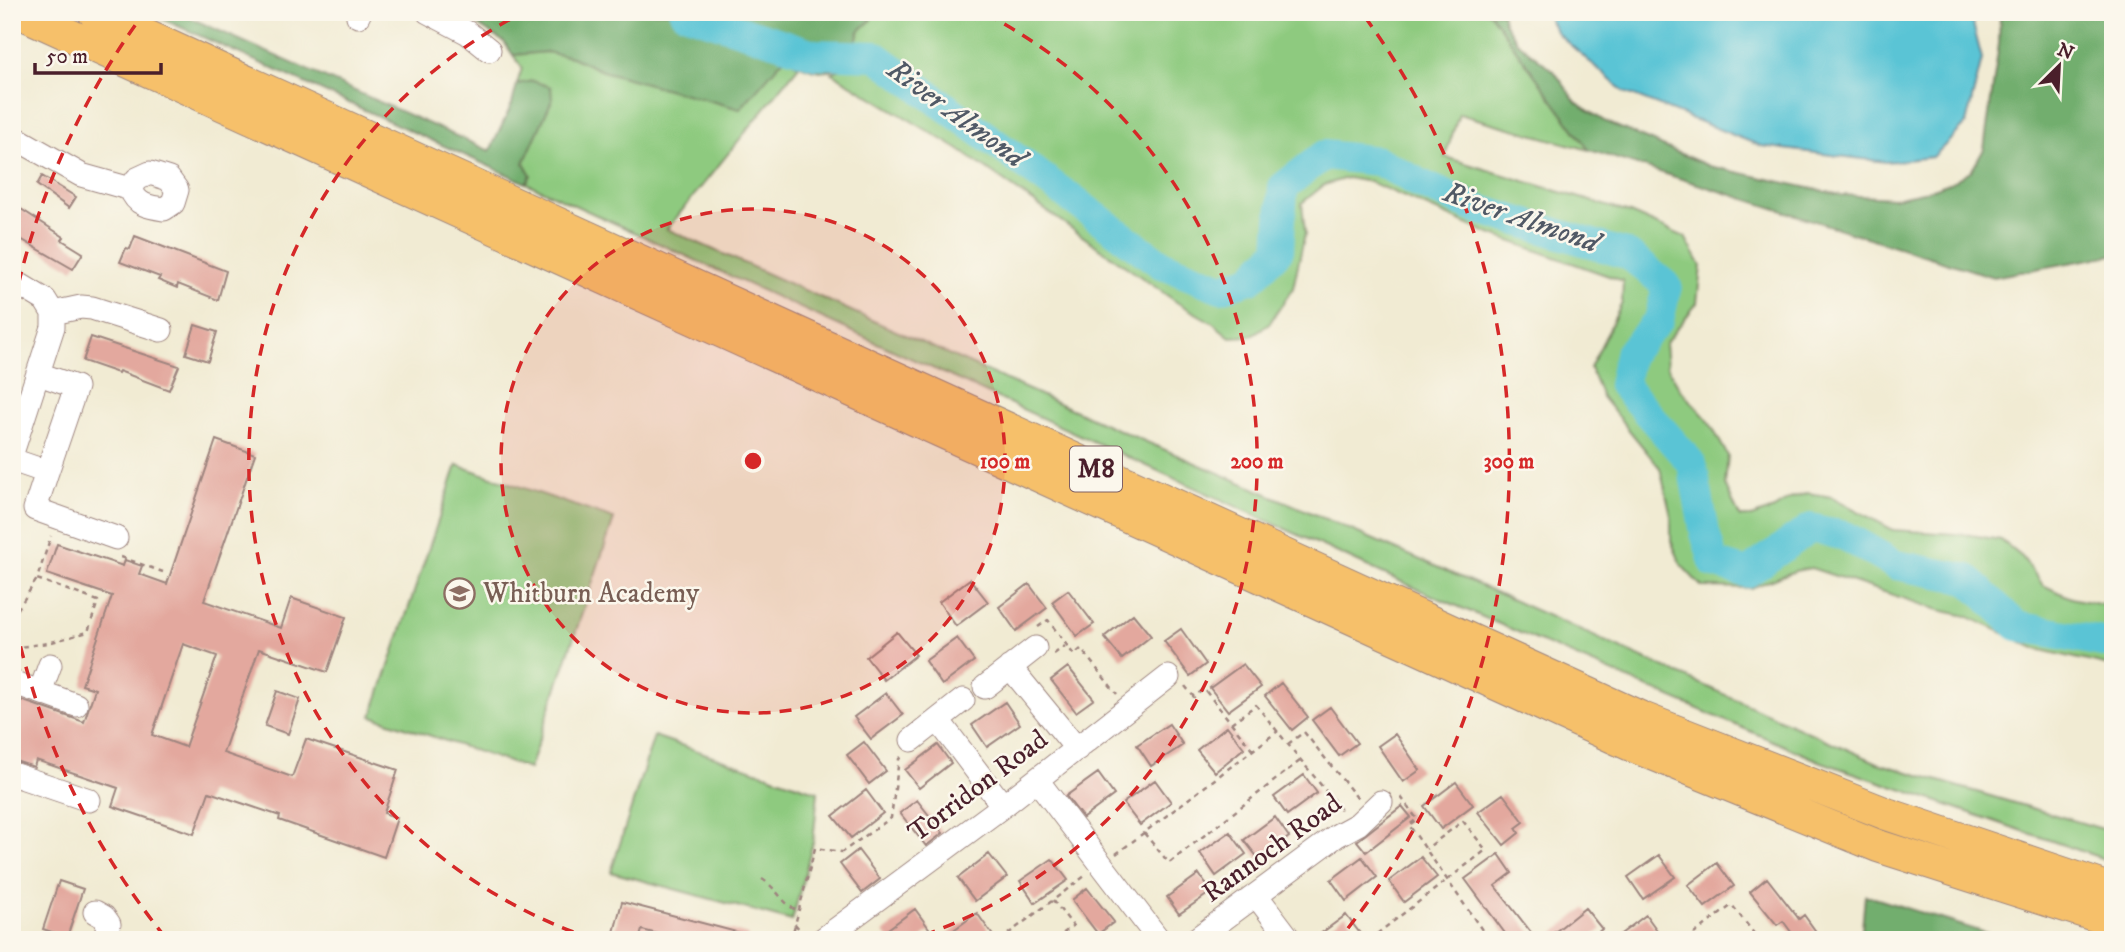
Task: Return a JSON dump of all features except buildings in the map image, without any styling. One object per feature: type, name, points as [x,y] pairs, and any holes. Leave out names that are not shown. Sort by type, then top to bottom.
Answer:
[{"type":"highway","name":"M8","points":[[19,12],[1633,746],[1878,846],[2113,921]]},
{"type":"highway","name":"M8","points":[[94,12],[1642,718],[1887,814],[2113,890]]},
{"type":"street","points":[[428,12],[468,33],[489,50]]},
{"type":"street","points":[[12,136],[80,175],[131,189]]},
{"type":"street","points":[[12,280],[45,300],[53,313],[53,327],[12,453]]},
{"type":"street","points":[[53,313],[81,307],[129,311],[161,330]]},
{"type":"street","points":[[39,374],[76,387],[34,509],[116,538]]},
{"type":"street","points":[[12,460],[47,472]]},
{"type":"street","points":[[985,687],[1035,648]]},
{"type":"street","points":[[40,692],[50,665]]},
{"type":"street","points":[[1010,667],[1077,749]]},
{"type":"street","name":"Torridon Road","points":[[822,940],[1003,807],[1168,677]]},
{"type":"street","points":[[12,682],[76,705]]},
{"type":"street","points":[[912,740],[963,700]]},
{"type":"street","points":[[938,720],[1003,807]]},
{"type":"street","points":[[12,774],[89,800]]},
{"type":"street","points":[[1037,780],[1159,940]]},
{"type":"street","name":"Rannoch Road","points":[[1195,940],[1368,814]]},
{"type":"street","points":[[1256,895],[1290,940]]},
{"type":"street","points":[[95,912],[109,923],[104,940]]},
{"type":"path","points":[[12,618],[37,579],[52,533]]},
{"type":"path","points":[[12,648],[48,643],[88,632],[99,601],[37,579]]},
{"type":"path","points":[[1168,677],[1180,681],[1194,697],[1204,689],[1253,750]]},
{"type":"path","points":[[1231,723],[1256,705],[1301,760],[1368,814]]},
{"type":"path","points":[[1000,940],[1278,731]]},
{"type":"path","points":[[1288,744],[1304,733],[1368,814]]},
{"type":"path","points":[[1144,833],[1169,863],[1301,760]]},
{"type":"path","points":[[1368,814],[1401,797],[1417,819],[1409,825],[1489,940]]},
{"type":"path","points":[[1368,940],[1486,850],[1463,821],[1426,849]]},
{"type":"path","points":[[762,879],[773,886],[786,904],[799,911]]},
{"type":"path","points":[[1053,899],[1073,926],[1054,940]]},
{"type":"path","points":[[1686,940],[1732,905],[1759,940]]},
{"type":"path","points":[[795,924],[807,940]]},
{"type":"green space","points":[[147,12],[177,12],[490,151],[512,104],[517,84],[533,81],[551,87],[552,100],[524,163],[531,175],[526,183]]},
{"type":"green space","points":[[458,12],[873,12],[870,21],[859,31],[851,63],[825,71],[810,69],[785,57],[740,109],[602,71],[572,57],[546,52],[513,55],[504,42]]},
{"type":"green space","points":[[873,12],[1489,12],[1589,150],[1459,114],[1445,157],[1630,213],[1685,237],[1701,266],[1697,303],[1665,344],[1667,366],[1680,389],[1708,420],[1728,456],[1725,485],[1740,517],[1751,517],[1774,509],[1790,499],[1808,493],[1832,497],[1893,530],[1971,535],[2001,540],[2022,557],[2043,585],[2071,598],[2113,607],[2113,667],[2037,649],[1967,616],[1939,610],[1811,568],[1795,571],[1751,588],[1702,587],[1682,566],[1671,541],[1671,516],[1660,468],[1602,397],[1590,368],[1622,303],[1623,281],[1487,233],[1370,182],[1347,178],[1324,185],[1302,203],[1305,233],[1293,288],[1269,324],[1250,336],[1230,337],[958,149],[832,73],[851,63],[859,31],[870,21]]},
{"type":"green space","points":[[1489,12],[1502,12],[1504,22],[1517,42],[1554,71],[1576,102],[1604,121],[1709,166],[1841,195],[1894,198],[1950,183],[1972,170],[1984,149],[1999,44],[2000,12],[2113,12],[2113,255],[1993,277],[1589,150]]},
{"type":"green space","points":[[546,52],[572,57],[602,71],[786,57],[799,66],[667,229],[1878,763],[2113,832],[2113,862],[1822,762],[1415,588],[526,183],[531,175],[524,163],[533,81],[517,84],[522,68],[513,55]]},
{"type":"green space","points":[[457,465],[614,519],[529,769],[372,716]]},
{"type":"green space","points":[[654,736],[818,792],[813,842],[792,921],[611,872]]},
{"type":"green space","points":[[1865,895],[2008,940],[1861,940]]},
{"type":"water","points":[[1545,12],[1970,12],[1982,59],[1966,124],[1933,157],[1886,162],[1761,146],[1624,92],[1557,33]]},
{"type":"waterway","name":"River Almond","points":[[684,12],[814,54],[876,56],[1161,264],[1221,288],[1251,279],[1279,250],[1283,187],[1324,155],[1378,161],[1475,208],[1629,255],[1667,286],[1659,320],[1629,354],[1623,385],[1692,464],[1705,533],[1714,563],[1747,573],[1811,528],[1845,536],[1896,565],[1968,579],[2017,626],[2113,644]]},
{"type":"place","name":"Whitburn Academy","points":[[460,593]]}]
